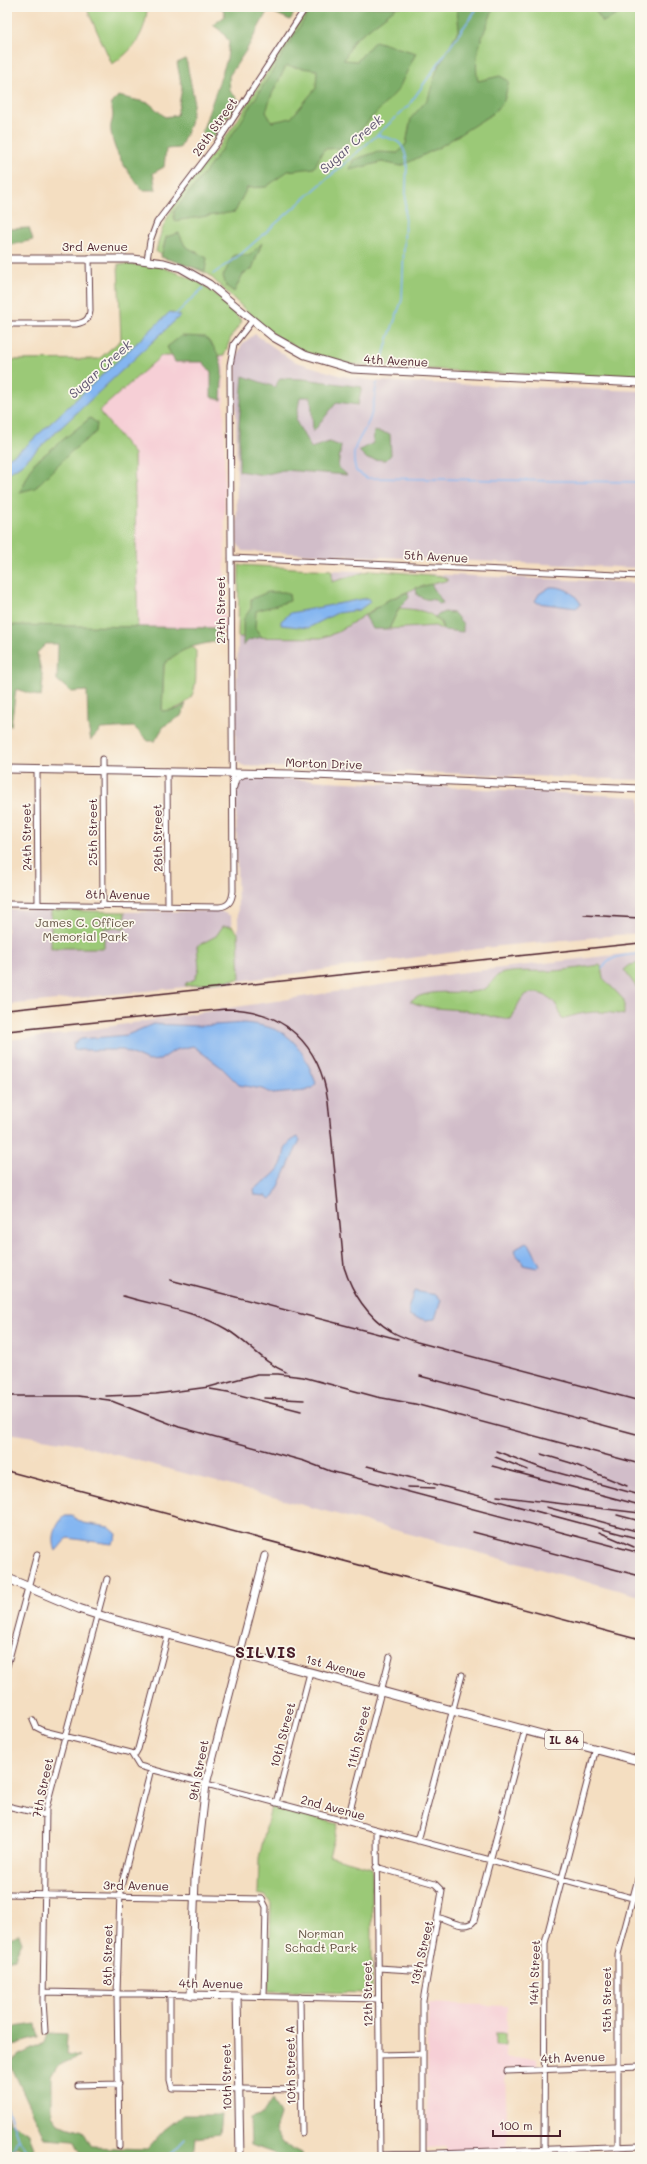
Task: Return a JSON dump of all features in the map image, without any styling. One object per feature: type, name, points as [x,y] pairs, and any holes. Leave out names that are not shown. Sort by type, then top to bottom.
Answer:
[{"type":"main road","name":"1st Avenue","points":[[7,1578],[96,1614],[239,1654],[596,1748],[640,1761]]},
{"type":"street","name":"26th Street","points":[[147,260],[150,241],[157,222],[226,130],[306,7]]},
{"type":"street","name":"3rd Avenue","points":[[7,259],[89,258],[147,260],[181,268]]},
{"type":"street","points":[[7,324],[76,324],[87,319],[90,312],[89,258]]},
{"type":"street","name":"4th Avenue","points":[[181,268],[209,284],[273,337],[305,355],[352,369],[640,383]]},
{"type":"street","name":"27th Street","points":[[229,904],[233,891],[230,356],[237,338],[252,321]]},
{"type":"street","name":"5th Avenue","points":[[231,558],[640,576]]},
{"type":"street","name":"25th Street","points":[[102,759],[103,905]]},
{"type":"street","name":"Morton Drive","points":[[7,769],[232,772],[640,789]]},
{"type":"street","name":"24th Street","points":[[37,770],[38,904]]},
{"type":"street","name":"26th Street","points":[[167,771],[168,906]]},
{"type":"street","points":[[232,796],[236,779],[248,773]]},
{"type":"street","name":"8th Avenue","points":[[7,904],[219,907],[229,904]]},
{"type":"street","points":[[7,1666],[38,1554]]},
{"type":"street","name":"9th Street","points":[[191,1995],[194,1897],[206,1784],[265,1556]]},
{"type":"street","name":"7th Street","points":[[45,2031],[46,1815],[96,1614],[107,1579]]},
{"type":"street","points":[[134,1756],[168,1634]]},
{"type":"street","name":"11th Street","points":[[347,1822],[390,1657]]},
{"type":"street","name":"10th Street","points":[[276,1803],[310,1673]]},
{"type":"street","points":[[418,1841],[462,1675]]},
{"type":"street","name":"2nd Avenue","points":[[33,1720],[39,1729],[131,1753],[134,1756],[137,1765],[640,1900]]},
{"type":"street","name":"13th Street","points":[[423,2154],[422,2001],[438,1918],[458,1924],[472,1924],[525,1730]]},
{"type":"street","name":"14th Street","points":[[544,2157],[544,1947],[596,1748]]},
{"type":"street","name":"8th Street","points":[[119,2146],[117,1994],[119,1896],[151,1769]]},
{"type":"street","points":[[7,1806],[46,1815]]},
{"type":"street","name":"12th Street","points":[[377,1830],[376,1867],[380,2156]]},
{"type":"street","points":[[376,1867],[439,1886],[442,1895],[438,1918]]},
{"type":"street","name":"15th Street","points":[[618,2157],[618,1954],[640,1871]]},
{"type":"street","name":"3rd Avenue","points":[[7,1894],[194,1897],[264,1900],[266,1907],[264,1997]]},
{"type":"street","points":[[378,1968],[427,1971]]},
{"type":"street","name":"4th Avenue","points":[[44,1992],[378,1999]]},
{"type":"street","points":[[170,1994],[170,2080],[172,2088],[302,2090]]},
{"type":"street","name":"10th Street","points":[[237,1996],[240,2157]]},
{"type":"street","name":"10th Street A","points":[[300,1997],[302,2133]]},
{"type":"street","points":[[379,2055],[423,2054]]},
{"type":"street","name":"4th Avenue","points":[[507,2070],[640,2066]]},
{"type":"street","points":[[78,2084],[119,2084]]},
{"type":"street","points":[[380,2156],[640,2146]]},
{"type":"shaded area","points":[[255,334],[293,361],[342,376],[377,381],[640,391],[640,568],[242,551],[237,543],[236,359],[242,344]]},
{"type":"shaded area","points":[[161,356],[224,356],[225,632],[138,632],[134,454],[99,411]]},
{"type":"shaded area","points":[[332,570],[640,583],[640,780],[243,766],[235,759],[238,637],[331,632]]},
{"type":"shaded area","points":[[250,777],[640,797],[640,933],[500,946],[239,981],[236,796],[238,783],[242,779]]},
{"type":"shaded area","points":[[7,909],[51,910],[52,948],[104,948],[104,928],[125,928],[125,912],[220,911],[231,916],[234,982],[7,1005]]},
{"type":"shaded area","points":[[640,952],[640,1596],[69,1442],[7,1433],[7,1040],[48,1036],[458,973]]},
{"type":"shaded area","points":[[428,2003],[507,2006],[506,2058],[537,2058],[537,2068],[505,2069],[508,2157],[445,2157],[445,2147],[425,2148],[427,2144]]},
{"type":"green space","points":[[86,7],[147,7],[144,24],[137,40],[120,59],[112,64]]},
{"type":"green space","points":[[219,7],[298,7],[290,20],[268,10],[247,49],[229,76],[230,91],[239,100],[212,139],[202,132],[227,59],[229,41],[221,31],[213,25],[225,16],[223,9]]},
{"type":"green space","points":[[308,7],[640,7],[640,379],[492,373],[346,364],[305,352],[278,337],[258,322],[208,274],[156,252],[168,216],[189,184],[237,121]]},
{"type":"green space","points":[[312,7],[397,7],[354,40],[344,60],[357,61],[375,41],[416,53],[398,90],[343,148],[324,149],[314,168],[288,171],[266,187],[247,188],[235,212],[174,221],[174,211],[207,170],[240,123]],"holes":[[[286,66],[317,70],[316,88],[291,118],[272,122],[266,112],[272,94]]]},
{"type":"green space","points":[[459,7],[494,7],[483,34],[478,52],[478,81],[500,76],[509,81],[504,101],[492,114],[438,148],[401,166],[382,162],[350,170],[353,160],[377,152],[398,153],[406,144],[411,118],[428,99],[437,69],[459,29],[457,10]]},
{"type":"green space","points":[[593,7],[632,7],[603,22]]},
{"type":"green space","points":[[186,59],[194,99],[190,124],[180,148],[166,149],[164,167],[153,173],[156,190],[142,190],[123,163],[115,148],[111,128],[113,114],[111,105],[118,96],[149,103],[165,117],[177,115],[182,88],[177,63]]},
{"type":"green space","points":[[29,228],[33,240],[7,246],[7,229]]},
{"type":"green space","points":[[179,233],[185,246],[207,258],[205,271],[161,257],[166,237]]},
{"type":"green space","points":[[262,243],[252,269],[243,274],[234,292],[226,286],[223,276],[234,255],[250,255]]},
{"type":"green space","points":[[118,264],[159,266],[198,281],[219,297],[242,321],[231,337],[224,356],[161,356],[99,411],[134,454],[138,632],[7,632],[7,360],[99,359],[121,340]]},
{"type":"green space","points":[[181,336],[205,337],[217,352],[222,366],[221,400],[211,397],[211,372],[203,362],[175,362],[167,347]]},
{"type":"green space","points":[[243,376],[275,387],[280,378],[304,379],[362,387],[358,405],[337,402],[313,432],[311,397],[300,397],[296,421],[311,448],[329,442],[341,446],[338,467],[347,475],[284,470],[263,475],[239,471],[239,425]]},
{"type":"green space","points":[[90,418],[97,423],[96,432],[72,451],[35,488],[20,492],[34,463]]},
{"type":"green space","points":[[374,431],[390,434],[391,455],[386,460],[367,459],[359,451],[373,443]]},
{"type":"green space","points":[[239,565],[332,570],[332,582],[372,570],[441,576],[449,580],[416,588],[388,600],[338,632],[321,638],[238,637]]},
{"type":"green space","points":[[431,584],[443,603],[439,604],[435,600],[425,599],[417,595],[416,588]]},
{"type":"green space","points":[[268,592],[285,592],[289,594],[290,601],[256,611],[255,628],[262,637],[249,640],[243,646],[243,620],[251,608],[251,599]]},
{"type":"green space","points":[[408,592],[409,598],[399,608],[389,629],[373,629],[365,616],[388,600]]},
{"type":"green space","points":[[399,608],[426,612],[436,618],[443,630],[435,626],[389,629]]},
{"type":"green space","points":[[444,612],[454,613],[463,624],[463,632],[443,630],[441,622],[434,617]]},
{"type":"green space","points":[[7,623],[11,625],[219,628],[220,641],[184,650],[164,664],[162,711],[178,709],[186,704],[181,716],[164,726],[155,741],[148,741],[134,727],[101,729],[91,740],[88,726],[87,691],[71,692],[57,680],[58,644],[46,644],[37,653],[43,679],[41,697],[16,689],[11,726],[7,725]]},
{"type":"green space","points":[[191,646],[196,651],[194,691],[184,704],[175,709],[162,712],[164,664],[176,653]]},
{"type":"green space","name":"James C. Officer Memorial Park","points":[[51,910],[125,912],[125,928],[104,928],[104,948],[51,948]]},
{"type":"green space","points":[[223,926],[232,926],[238,933],[240,979],[185,986],[186,983],[195,979],[199,968],[197,946],[216,936]]},
{"type":"green space","points":[[640,963],[640,992],[624,970],[630,965]]},
{"type":"green space","points":[[599,965],[601,966],[603,978],[624,1000],[624,1015],[607,1012],[593,1012],[578,1014],[562,1019],[558,1008],[550,998],[536,993],[527,994],[523,997],[511,1019],[468,1011],[423,1006],[410,1001],[426,994],[478,991],[487,987],[496,977],[504,973],[559,971]]},
{"type":"green space","name":"Norman Schadt Park","points":[[271,1806],[338,1824],[329,1856],[372,1868],[372,1993],[269,1991],[271,1904],[266,1896],[258,1894],[259,1858]]},
{"type":"green space","points":[[19,1934],[22,1942],[14,1959],[7,1961],[7,1940]]},
{"type":"green space","points":[[36,2024],[38,2037],[26,2040],[7,2049],[7,2028]]},
{"type":"green space","points":[[48,2033],[67,2034],[66,2054],[80,2056],[60,2064],[52,2076],[52,2115],[58,2123],[83,2131],[92,2147],[147,2149],[164,2130],[183,2115],[222,2115],[220,2134],[196,2137],[194,2157],[83,2157],[74,2140],[45,2138],[12,2068],[11,2062],[19,2055],[45,2043]]},
{"type":"green space","points":[[495,2033],[506,2033],[506,2046],[495,2046]]},
{"type":"green space","points":[[272,2100],[280,2115],[275,2130],[283,2144],[301,2153],[302,2157],[284,2157],[251,2145],[250,2118],[262,2114]]},
{"type":"green space","points":[[7,2116],[9,2122],[28,2132],[34,2147],[29,2154],[18,2147],[7,2151]]},
{"type":"water","name":"Sugar Creek","points":[[170,312],[180,316],[21,465],[7,474],[7,459],[25,447]]},
{"type":"water","points":[[550,587],[564,589],[572,593],[581,604],[576,608],[538,603],[535,601],[539,594]]},
{"type":"water","points":[[368,598],[370,602],[359,610],[337,613],[308,628],[281,625],[281,621],[290,613]]},
{"type":"water","points":[[244,1023],[272,1028],[283,1033],[291,1040],[298,1047],[310,1069],[316,1083],[313,1088],[305,1091],[273,1094],[262,1089],[239,1085],[221,1067],[193,1046],[175,1050],[160,1060],[148,1061],[123,1050],[79,1050],[74,1049],[73,1044],[81,1039],[127,1035],[153,1024],[200,1026]]},
{"type":"water","points":[[298,1137],[300,1140],[275,1195],[270,1199],[266,1196],[255,1195],[254,1189],[277,1171],[282,1163],[286,1147],[292,1140]]},
{"type":"water","points":[[526,1243],[531,1247],[540,1265],[537,1268],[523,1265],[514,1250]]},
{"type":"water","points":[[414,1291],[437,1295],[441,1300],[435,1319],[426,1320],[409,1316],[409,1306]]},
{"type":"water","points":[[65,1516],[72,1516],[83,1523],[109,1527],[117,1534],[116,1540],[112,1544],[67,1538],[56,1551],[54,1537],[56,1527]]},
{"type":"waterway","name":"Sugar Creek","points":[[213,274],[241,254],[377,135],[409,105],[478,7]]},
{"type":"waterway","points":[[377,135],[390,138],[398,142],[403,149],[407,161],[402,300],[382,361]]},
{"type":"waterway","name":"Sugar Creek","points":[[174,316],[203,288]]},
{"type":"waterway","points":[[377,383],[371,417],[356,444],[354,455],[356,471],[367,478],[640,482]]},
{"type":"waterway","points":[[602,969],[605,964],[614,958],[623,955],[640,954]]},
{"type":"waterway","points":[[7,2107],[18,2139],[34,2157]]},
{"type":"waterway","points":[[9,2157],[18,2139]]},
{"type":"waterway","points":[[168,2157],[185,2139]]},
{"type":"railway","points":[[584,915],[640,918]]},
{"type":"railway","points":[[7,1010],[640,943]]},
{"type":"railway","points":[[7,1031],[226,1009],[247,1011],[282,1023],[296,1034],[308,1047],[317,1063],[324,1081],[328,1101],[344,1267],[356,1295],[375,1319],[394,1333],[417,1342],[640,1401]]},
{"type":"railway","points":[[170,1280],[398,1339]]},
{"type":"railway","points":[[123,1296],[189,1313],[214,1323],[234,1334],[270,1363],[286,1372]]},
{"type":"railway","points":[[106,1396],[156,1394],[209,1387],[257,1374],[278,1374],[303,1377],[377,1397],[415,1404],[640,1464]]},
{"type":"railway","points":[[420,1376],[640,1435]]},
{"type":"railway","points":[[210,1389],[228,1392],[301,1411]]},
{"type":"railway","points":[[7,1396],[78,1396],[109,1400],[179,1427],[304,1461],[330,1471],[640,1553]]},
{"type":"railway","points":[[264,1398],[304,1400]]},
{"type":"railway","points":[[496,1451],[544,1469],[640,1495]]},
{"type":"railway","points":[[541,1454],[571,1463],[627,1486]]},
{"type":"railway","points":[[495,1457],[528,1470]]},
{"type":"railway","points":[[367,1466],[640,1539]]},
{"type":"railway","points":[[492,1466],[640,1505]]},
{"type":"railway","points":[[7,1471],[640,1640]]},
{"type":"railway","points":[[407,1487],[435,1488]]},
{"type":"railway","points":[[497,1496],[640,1513]]},
{"type":"railway","points":[[546,1507],[640,1532]]},
{"type":"railway","points":[[617,1515],[640,1521]]},
{"type":"railway","points":[[473,1532],[640,1576]]},
{"type":"railway","points":[[599,1532],[634,1547]]},
{"type":"district","name":"SILVIS","points":[[266,1652]]}]
